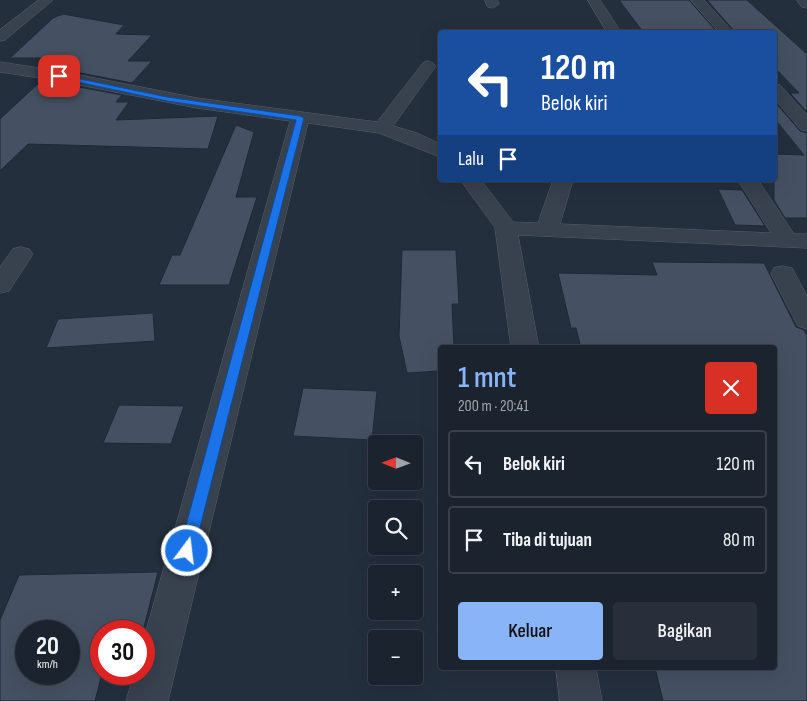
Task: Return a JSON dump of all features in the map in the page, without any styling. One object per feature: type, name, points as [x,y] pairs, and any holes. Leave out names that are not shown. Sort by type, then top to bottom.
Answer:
[{"type":"street","points":[[0,37],[47,0]]},
{"type":"street","points":[[594,0],[613,30]]},
{"type":"street","points":[[697,0],[724,30]]},
{"type":"street","points":[[803,0],[807,4]]},
{"type":"street","points":[[382,128],[428,66]]},
{"type":"street","points":[[0,67],[167,99],[382,128],[410,137],[438,150]]},
{"type":"street","points":[[0,86],[18,69]]},
{"type":"street","points":[[777,91],[807,126]]},
{"type":"street","points":[[147,701],[300,118]]},
{"type":"street","points":[[472,182],[506,228],[525,345]]},
{"type":"street","points":[[547,229],[562,182]]},
{"type":"street","points":[[750,182],[797,240]]},
{"type":"street","points":[[506,228],[797,240]]},
{"type":"street","points":[[0,285],[21,254]]},
{"type":"street","points":[[783,274],[806,316]]},
{"type":"street","points":[[576,670],[581,701]]},
{"type":"building","points":[[619,0],[689,0],[715,30],[642,30]]},
{"type":"building","points":[[707,0],[747,0],[807,54],[807,112],[790,93],[799,93],[777,70],[777,30],[733,30]]},
{"type":"building","points":[[63,14],[124,25],[116,34],[152,35],[128,61],[152,61],[132,83],[55,68],[66,58],[10,58],[53,18]]},
{"type":"building","points":[[42,80],[122,95],[116,102],[129,102],[116,120],[218,116],[208,149],[28,144],[0,171],[0,119]]},
{"type":"building","points":[[777,104],[800,131],[807,133],[807,218],[785,218],[774,200],[774,182],[777,182],[777,154],[804,155],[777,122]]},
{"type":"building","points":[[236,125],[254,132],[236,197],[257,197],[229,285],[159,285],[172,255],[180,255]]},
{"type":"building","points":[[718,189],[742,190],[765,226],[735,225]]},
{"type":"building","points":[[402,250],[456,250],[459,304],[452,304],[454,345],[438,345],[438,371],[407,373],[399,336]]},
{"type":"building","points":[[652,262],[764,263],[796,327],[804,330],[807,336],[807,701],[663,701],[655,670],[777,670],[777,345],[580,345],[576,328],[571,328],[558,273],[657,275]]},
{"type":"building","points":[[153,313],[155,341],[46,348],[58,319]]},
{"type":"building","points":[[303,388],[377,391],[373,435],[368,435],[368,440],[293,436]]},
{"type":"building","points":[[119,405],[184,406],[171,444],[103,443]]},
{"type":"building","points":[[158,572],[146,620],[90,620],[90,685],[99,685],[95,701],[0,701],[0,620],[19,575]]},
{"type":"route","points":[[59,76],[167,99],[300,118],[187,551]]}]
